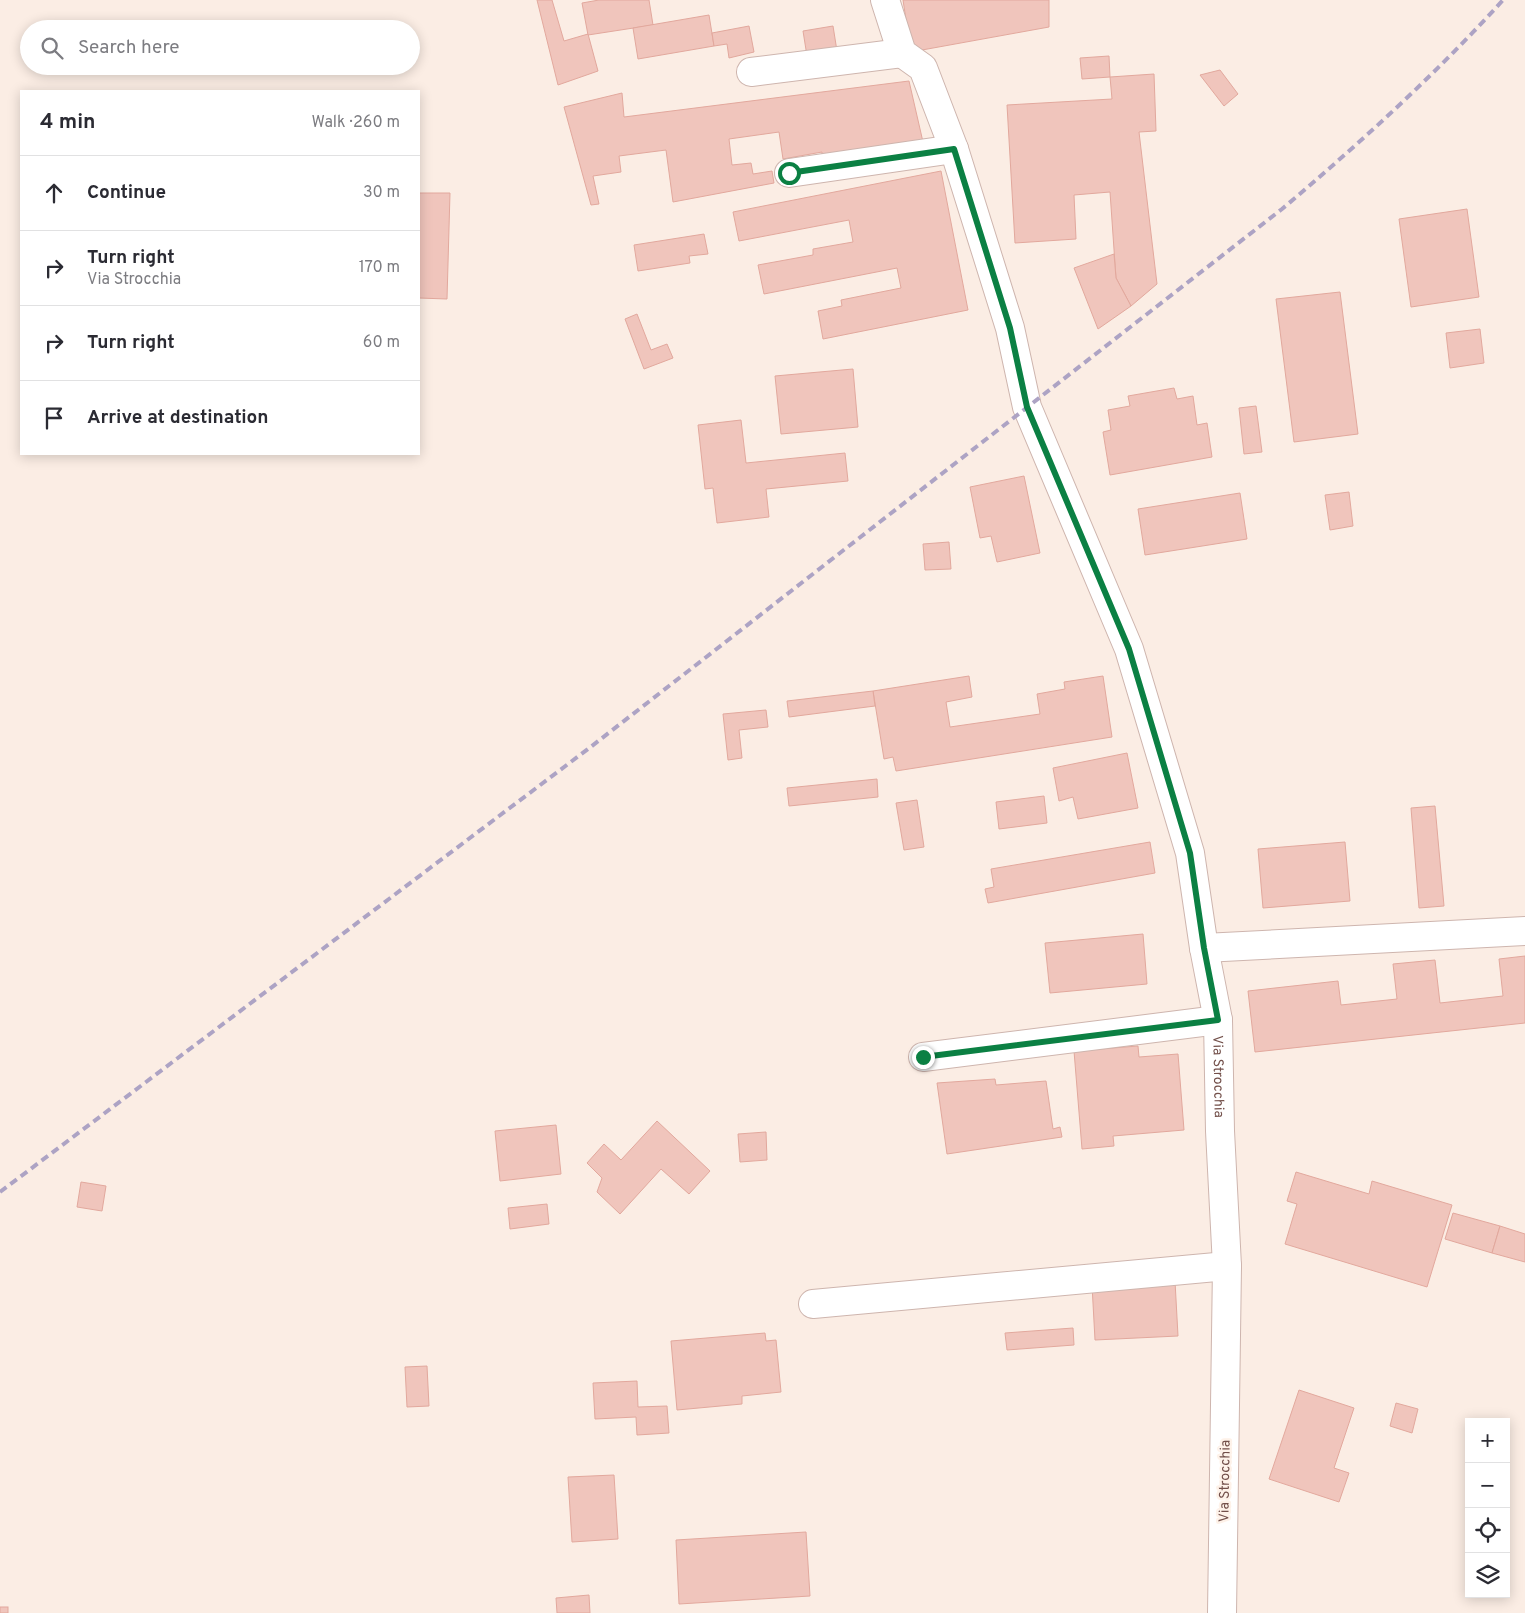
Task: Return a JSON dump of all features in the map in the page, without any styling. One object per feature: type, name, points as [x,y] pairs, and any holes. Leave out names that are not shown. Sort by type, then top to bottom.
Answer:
[{"type":"street","points":[[751,72],[902,53],[884,0]]},
{"type":"street","name":"Via Strocchia","points":[[902,53],[923,68],[954,149],[1010,328],[1027,407],[1129,649],[1190,853],[1204,948],[1218,1020],[1220,1131],[1227,1266],[1222,1613]]},
{"type":"street","points":[[789,173],[954,149]]},
{"type":"street","points":[[1204,948],[1525,931]]},
{"type":"street","points":[[923,1057],[1218,1020]]},
{"type":"street","points":[[813,1304],[1227,1266]]},
{"type":"building","points":[[537,0],[552,0],[564,41],[588,34],[598,71],[558,85]]},
{"type":"building","points":[[599,0],[649,0],[653,25],[588,35],[582,3]]},
{"type":"building","points":[[903,0],[1049,0],[1049,27],[911,52]]},
{"type":"building","points":[[709,15],[714,46],[638,59],[633,28]]},
{"type":"building","points":[[749,26],[754,52],[729,58],[727,44],[714,46],[712,33]]},
{"type":"building","points":[[833,26],[837,51],[807,56],[803,31]]},
{"type":"building","points":[[1109,56],[1110,77],[1082,79],[1080,58]]},
{"type":"building","points":[[1220,70],[1238,94],[1224,106],[1200,75]]},
{"type":"building","points":[[1154,74],[1156,131],[1139,132],[1157,284],[1131,306],[1116,278],[1110,192],[1074,195],[1076,239],[1015,243],[1007,105],[1112,99],[1110,77]]},
{"type":"building","points":[[909,81],[923,142],[822,155],[822,152],[783,159],[779,132],[729,139],[732,165],[751,163],[753,174],[772,171],[774,183],[673,202],[666,150],[619,156],[621,172],[593,176],[599,204],[591,205],[564,107],[622,93],[624,117]]},
{"type":"building","points":[[941,171],[968,310],[823,339],[818,311],[842,306],[841,300],[901,288],[897,268],[764,294],[758,265],[813,255],[813,249],[853,242],[849,220],[739,241],[733,212]]},
{"type":"building","points":[[420,193],[450,193],[447,299],[420,298]]},
{"type":"building","points":[[1467,209],[1479,297],[1411,307],[1399,219]]},
{"type":"building","points":[[704,234],[708,254],[689,256],[690,263],[638,271],[634,245]]},
{"type":"building","points":[[1114,254],[1116,278],[1131,306],[1098,329],[1074,268]]},
{"type":"building","points":[[1340,292],[1358,434],[1294,442],[1276,299]]},
{"type":"building","points":[[637,314],[651,350],[667,344],[673,358],[644,369],[625,319]]},
{"type":"building","points":[[1480,329],[1484,363],[1450,368],[1446,333]]},
{"type":"building","points":[[853,369],[858,427],[781,434],[775,376]]},
{"type":"building","points":[[1174,388],[1177,399],[1193,396],[1197,425],[1207,423],[1212,457],[1110,475],[1103,432],[1111,430],[1108,410],[1130,406],[1128,396]]},
{"type":"building","points":[[1256,406],[1262,452],[1244,454],[1239,408]]},
{"type":"building","points":[[741,420],[746,463],[845,453],[848,481],[766,489],[769,517],[717,523],[713,488],[705,489],[698,425]]},
{"type":"building","points":[[1024,476],[1040,553],[997,562],[991,536],[980,538],[970,487]]},
{"type":"building","points":[[1349,492],[1353,526],[1330,530],[1325,495]]},
{"type":"building","points":[[1240,493],[1247,539],[1145,555],[1138,509]]},
{"type":"building","points":[[949,542],[951,569],[925,570],[923,544]]},
{"type":"building","points":[[969,676],[972,697],[946,702],[950,727],[1040,714],[1037,694],[1065,689],[1064,682],[1103,676],[1112,737],[896,771],[893,757],[884,759],[873,691]]},
{"type":"building","points":[[873,691],[875,706],[789,717],[787,701]]},
{"type":"building","points":[[766,710],[768,727],[739,730],[742,758],[728,760],[723,714]]},
{"type":"building","points":[[1127,753],[1138,808],[1078,819],[1073,797],[1059,801],[1053,768]]},
{"type":"building","points":[[877,779],[878,797],[789,806],[787,788]]},
{"type":"building","points":[[1044,796],[1047,823],[999,829],[996,802]]},
{"type":"building","points":[[917,800],[924,847],[904,850],[896,803]]},
{"type":"building","points":[[1435,806],[1444,906],[1419,908],[1411,808]]},
{"type":"building","points":[[1150,842],[1155,873],[988,903],[985,889],[994,887],[991,869]]},
{"type":"building","points":[[1345,842],[1350,901],[1263,908],[1258,849]]},
{"type":"building","points":[[1143,934],[1147,984],[1050,993],[1045,943]]},
{"type":"building","points":[[1525,956],[1525,1023],[1255,1052],[1248,991],[1338,981],[1341,1005],[1397,999],[1393,964],[1435,960],[1440,1003],[1503,996],[1499,959]]},
{"type":"building","points":[[1138,1046],[1139,1057],[1178,1054],[1184,1130],[1113,1136],[1114,1146],[1082,1149],[1074,1051]]},
{"type":"building","points":[[995,1079],[996,1085],[1046,1081],[1053,1129],[1060,1127],[1062,1137],[947,1154],[937,1083]]},
{"type":"building","points":[[657,1121],[710,1171],[689,1194],[661,1169],[620,1214],[597,1192],[602,1178],[587,1163],[604,1144],[621,1160]]},
{"type":"building","points":[[556,1125],[561,1174],[500,1181],[495,1131]]},
{"type":"building","points":[[766,1132],[767,1160],[740,1162],[738,1134]]},
{"type":"building","points":[[1296,1172],[1369,1194],[1372,1181],[1452,1205],[1427,1287],[1285,1244],[1297,1204],[1287,1201]]},
{"type":"building","points":[[81,1182],[106,1186],[102,1211],[77,1207]]},
{"type":"building","points":[[547,1204],[549,1224],[510,1229],[508,1208]]},
{"type":"building","points":[[1453,1213],[1500,1226],[1492,1253],[1445,1239]]},
{"type":"building","points":[[1500,1226],[1525,1234],[1525,1262],[1492,1253]]},
{"type":"building","points":[[1175,1281],[1178,1336],[1095,1340],[1092,1285]]},
{"type":"building","points":[[1073,1328],[1074,1345],[1007,1350],[1005,1333]]},
{"type":"building","points":[[765,1333],[766,1341],[776,1340],[781,1392],[742,1396],[742,1404],[677,1410],[671,1341]]},
{"type":"building","points":[[427,1366],[429,1406],[407,1407],[405,1367]]},
{"type":"building","points":[[637,1381],[638,1407],[667,1406],[669,1433],[637,1435],[636,1417],[595,1419],[593,1383]]},
{"type":"building","points":[[1299,1390],[1354,1408],[1334,1468],[1349,1473],[1339,1502],[1269,1479]]},
{"type":"building","points":[[1396,1403],[1418,1409],[1412,1433],[1390,1426]]},
{"type":"building","points":[[614,1475],[618,1539],[572,1542],[568,1477]]},
{"type":"building","points":[[806,1532],[810,1596],[679,1604],[676,1540]]},
{"type":"building","points":[[589,1595],[590,1613],[557,1613],[556,1598]]},
{"type":"building","points":[[0,1607],[8,1607],[8,1613],[0,1613]]},
{"type":"railway","points":[[0,1192],[588,749],[1282,209],[1396,108],[1451,55],[1503,0]]},
{"type":"route","points":[[789,173],[954,149],[1010,328],[1027,407],[1129,649],[1190,853],[1204,948],[1218,1020],[923,1057]]}]
